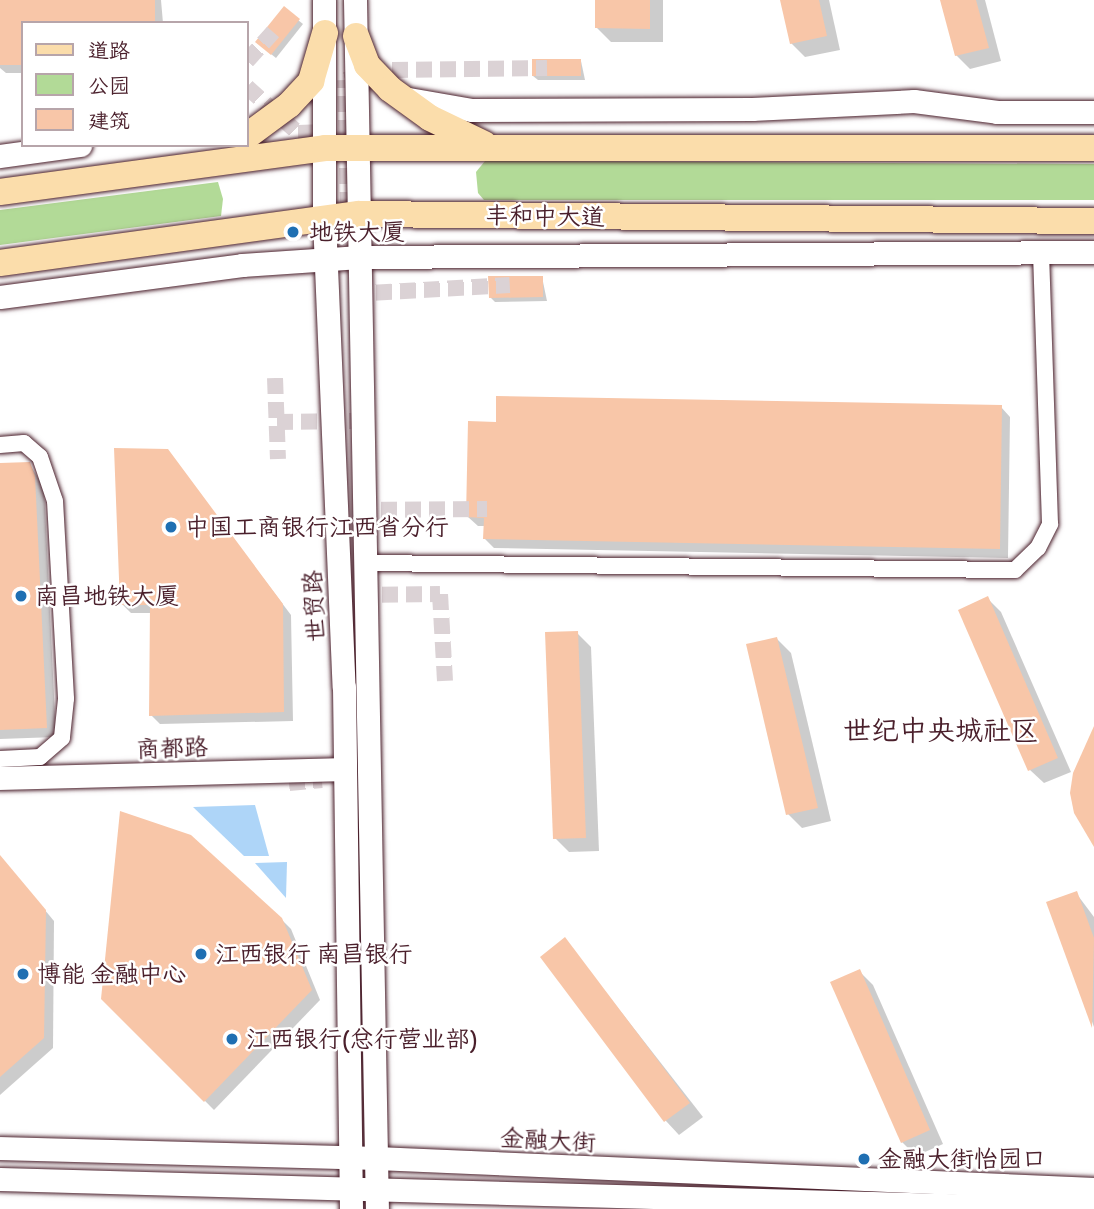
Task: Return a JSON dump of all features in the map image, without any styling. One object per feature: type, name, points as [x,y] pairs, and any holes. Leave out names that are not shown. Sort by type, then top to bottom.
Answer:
[{"type":"main road","name":"世贸路","points":[[324,0],[324,219],[345,769],[351,1200]]},
{"type":"main road","name":"世贸路","points":[[355,0],[377,1200]]},
{"type":"main road","points":[[248,135],[289,105],[311,81],[325,33]]},
{"type":"main road","points":[[356,36],[367,65],[402,98],[430,118],[492,148]]},
{"type":"main road","points":[[402,98],[472,110],[752,109],[914,101],[997,112],[1094,112]]},
{"type":"main road","points":[[248,121],[289,105]]},
{"type":"main road","points":[[0,156],[65,147]]},
{"type":"main road","points":[[195,166],[228,147]]},
{"type":"main road","points":[[0,192],[325,148],[1094,148]]},
{"type":"main road","name":"丰和中大道","points":[[0,263],[359,214],[1094,221]]},
{"type":"main road","points":[[0,297],[242,265],[359,257],[1094,252]]},
{"type":"main road","name":"商都路","points":[[0,778],[345,769]]},
{"type":"main road","name":"金融大街","points":[[0,1149],[376,1158],[1094,1189]]},
{"type":"main road","points":[[0,1179],[351,1200],[1094,1209]]},
{"type":"street","points":[[365,563],[1015,570],[1038,548],[1050,524],[1041,253]]},
{"type":"street","points":[[0,445],[24,443],[40,457],[55,501],[66,699],[62,738],[40,757],[0,759]]},
{"type":"green space","points":[[485,161],[1094,164],[1094,200],[484,200],[478,193],[476,172]]},
{"type":"green space","points":[[218,182],[223,199],[221,216],[0,245],[0,210]]},
{"type":"water","points":[[255,805],[269,856],[244,856],[193,807]]},
{"type":"water","points":[[287,862],[286,898],[255,863]]},
{"type":"building","points":[[0,0],[155,0],[155,21],[21,21],[21,65],[0,65]]},
{"type":"building","points":[[595,0],[650,0],[650,29],[595,28]]},
{"type":"building","points":[[780,0],[819,0],[827,36],[790,44]]},
{"type":"building","points":[[940,0],[976,0],[989,48],[955,56]]},
{"type":"building","points":[[284,6],[300,19],[271,55],[255,42]]},
{"type":"building","points":[[532,59],[581,59],[581,76],[532,76]]},
{"type":"building","points":[[488,276],[543,276],[543,297],[489,298]]},
{"type":"building","points":[[496,396],[1002,405],[1000,549],[483,539],[484,518],[466,517],[468,421],[496,422]]},
{"type":"building","points":[[114,448],[168,449],[283,604],[284,712],[149,716],[150,605],[120,605]]},
{"type":"building","name":"南昌地铁大厦","points":[[30,462],[35,476],[47,728],[0,730],[0,463]]},
{"type":"building","points":[[988,596],[1058,758],[1028,771],[958,610]]},
{"type":"building","points":[[578,631],[586,838],[553,839],[545,632]]},
{"type":"building","points":[[777,637],[818,808],[786,815],[746,644]]},
{"type":"building","points":[[1094,726],[1094,847],[1074,813],[1070,793],[1073,773]]},
{"type":"building","name":"江西银行 南昌银行","points":[[120,811],[191,835],[282,918],[312,990],[204,1102],[101,999]]},
{"type":"building","name":"博能 金融中心","points":[[0,855],[46,910],[44,1038],[0,1077]]},
{"type":"building","points":[[1077,891],[1094,938],[1092,1028],[1046,902]]},
{"type":"building","points":[[565,937],[690,1103],[664,1122],[540,957]]},
{"type":"building","points":[[860,969],[930,1130],[901,1143],[830,982]]},
{"type":"tunnel","points":[[248,60],[273,32]]},
{"type":"tunnel","points":[[371,75],[392,70],[547,68]]},
{"type":"tunnel","points":[[348,208],[345,80],[349,79]]},
{"type":"tunnel","points":[[248,88],[298,133],[331,132]]},
{"type":"tunnel","points":[[352,294],[510,285]]},
{"type":"tunnel","points":[[275,378],[278,459]]},
{"type":"tunnel","points":[[277,422],[352,421]]},
{"type":"tunnel","points":[[357,510],[487,509]]},
{"type":"tunnel","points":[[358,595],[440,594],[445,681]]},
{"type":"tunnel","points":[[289,783],[322,780]]},
{"type":"place","name":"地铁大厦","points":[[293,232]]},
{"type":"place","name":"中国工商银行江西省分行","points":[[171,527]]},
{"type":"place","name":"南昌地铁大厦","points":[[21,596]]},
{"type":"place","name":"江西银行 南昌银行","points":[[201,954]]},
{"type":"place","name":"博能 金融中心","points":[[23,974]]},
{"type":"place","name":"江西银行(总行营业部)","points":[[232,1039]]},
{"type":"place","name":"金融大街怡园口","points":[[864,1159]]},
{"type":"district","name":"世纪中央城社区","points":[[941,730]]}]
